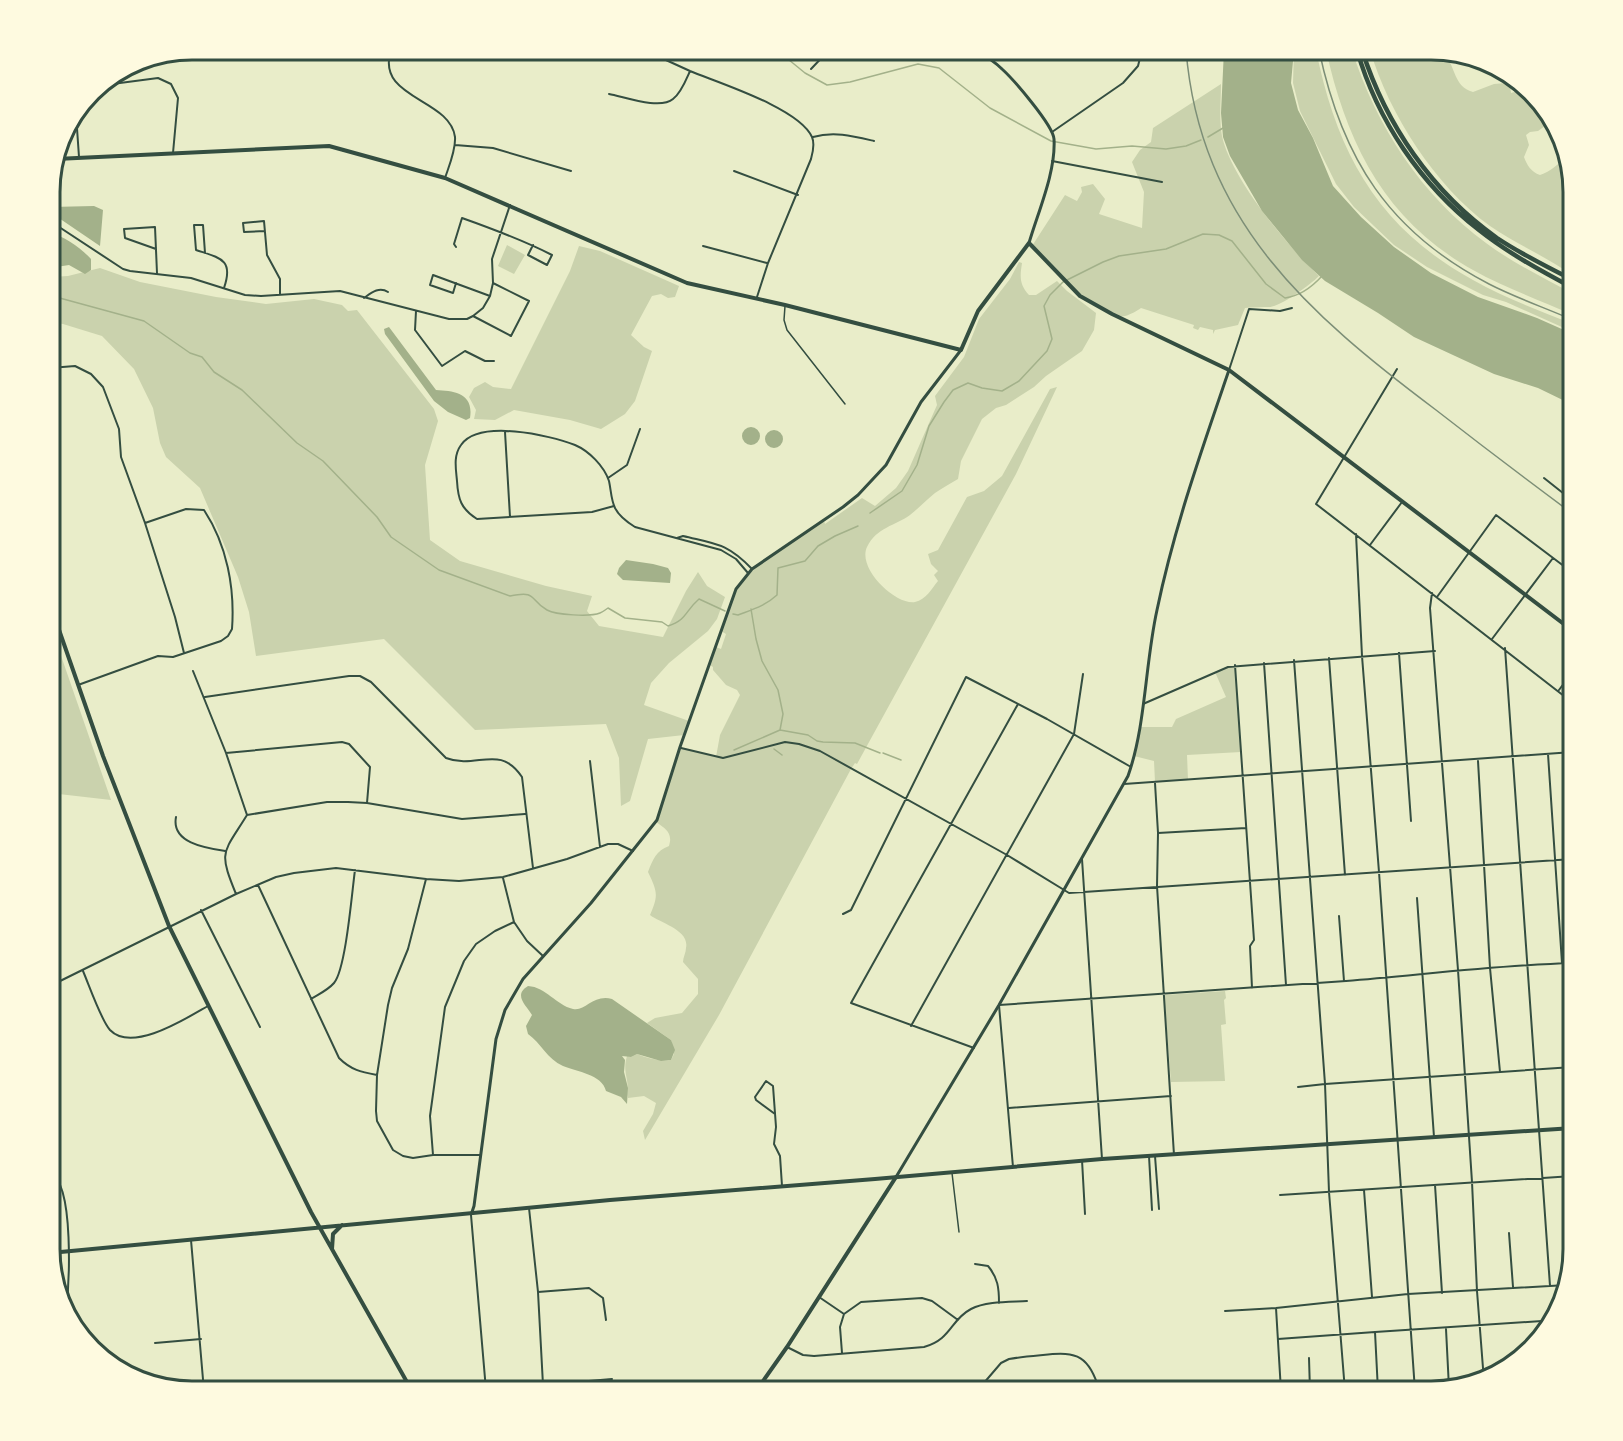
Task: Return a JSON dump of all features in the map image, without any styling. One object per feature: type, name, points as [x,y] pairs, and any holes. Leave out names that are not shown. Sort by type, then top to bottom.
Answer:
[{"type":"highway","points":[[1361,60],[1387,121],[1421,173],[1446,201],[1466,220],[1501,246],[1563,282]]},
{"type":"highway","points":[[1366,60],[1377,91],[1399,132],[1413,154],[1443,190],[1496,237],[1563,274]]},
{"type":"main road","points":[[65,158],[329,146],[445,178],[687,283],[785,305],[961,350],[978,311],[1029,243],[1071,288],[1088,302],[1229,370],[1563,623]]},
{"type":"main road","points":[[60,633],[138,849],[169,926],[320,1227],[406,1381]]},
{"type":"main road","points":[[60,1252],[472,1212],[1082,1160],[1563,1129]]},
{"type":"main road","points":[[764,1381],[896,1177]]},
{"type":"main road","points":[[332,1250],[333,1234],[342,1225]]},
{"type":"street","points":[[388,60],[395,81],[449,123],[454,134],[455,145],[445,178]]},
{"type":"street","points":[[666,60],[752,95],[790,116],[805,127],[813,137],[812,159],[768,263],[756,299]]},
{"type":"street","points":[[812,69],[820,60]]},
{"type":"street","points":[[990,60],[1011,78],[1052,132],[1052,161],[1029,243]]},
{"type":"street","points":[[1052,132],[1123,83],[1138,66],[1140,60]]},
{"type":"street","points":[[609,94],[659,104],[672,100],[690,71]]},
{"type":"street","points":[[117,83],[158,78],[171,84],[178,98],[173,153]]},
{"type":"street","points":[[77,128],[79,156]]},
{"type":"street","points":[[813,137],[836,134],[874,141]]},
{"type":"street","points":[[455,145],[493,148],[571,171]]},
{"type":"street","points":[[1052,161],[1161,182]]},
{"type":"street","points":[[734,171],[798,195]]},
{"type":"street","points":[[60,227],[123,269],[136,273],[157,273],[191,278],[245,295],[340,291],[458,320],[473,316],[483,308],[490,296],[493,283],[492,260],[510,205]]},
{"type":"street","points":[[456,247],[454,244],[462,218],[533,245],[552,255],[548,265],[528,255],[533,245]]},
{"type":"street","points":[[265,231],[244,232],[243,223],[264,221],[265,231],[267,255],[278,275],[280,294]]},
{"type":"street","points":[[206,253],[203,225],[194,225],[196,250],[224,261],[228,267],[229,275],[224,288]]},
{"type":"street","points":[[156,249],[124,238],[124,229],[155,227],[156,249],[157,273]]},
{"type":"street","points":[[703,246],[768,263]]},
{"type":"street","points":[[456,283],[453,293],[430,285],[433,275],[456,283],[490,296]]},
{"type":"street","points":[[473,316],[511,336],[529,301],[493,283]]},
{"type":"street","points":[[364,298],[375,290],[388,292]]},
{"type":"street","points":[[896,1177],[999,1005],[1124,784],[1137,741],[1157,608],[1197,466],[1249,309],[1280,311],[1292,309]]},
{"type":"street","points":[[416,310],[415,330],[442,366],[465,351],[486,361],[495,361]]},
{"type":"street","points":[[483,1381],[470,1217],[474,1206],[496,1039],[501,1018],[514,992],[591,903],[657,820],[680,747],[736,589],[752,569],[843,507],[886,465],[921,402],[961,350]]},
{"type":"street","points":[[60,367],[75,366],[92,374],[103,387],[118,429],[121,457],[145,523],[184,653]]},
{"type":"street","points":[[1397,369],[1316,504],[1563,695]]},
{"type":"street","points":[[608,478],[622,470],[630,459],[640,429]]},
{"type":"street","points":[[614,506],[591,512],[477,519],[466,513],[458,499],[455,462],[461,445],[469,437],[479,432],[527,432],[574,444],[584,449],[593,458],[608,478],[614,506],[626,522],[635,527],[727,553],[736,559],[748,573]]},
{"type":"street","points":[[505,432],[510,517]]},
{"type":"street","points":[[1544,478],[1563,493]]},
{"type":"street","points":[[1370,545],[1402,502]]},
{"type":"street","points":[[78,685],[158,656],[172,657],[221,641],[232,629],[232,584],[212,522],[204,510],[186,509],[145,523]]},
{"type":"street","points":[[1437,597],[1496,515],[1563,566]]},
{"type":"street","points":[[1356,534],[1362,656],[1416,1381]]},
{"type":"street","points":[[677,538],[683,536],[725,547],[739,556],[752,569]]},
{"type":"street","points":[[1492,639],[1553,558]]},
{"type":"street","points":[[1432,593],[1430,608],[1458,970],[1483,1370]]},
{"type":"street","points":[[1505,648],[1550,1286]]},
{"type":"street","points":[[1142,705],[1221,669],[1235,665],[1435,651]]},
{"type":"street","points":[[1399,653],[1411,821]]},
{"type":"street","points":[[1329,658],[1345,875]]},
{"type":"street","points":[[1294,660],[1324,1084],[1329,1191],[1345,1381]]},
{"type":"street","points":[[1264,663],[1286,985]]},
{"type":"street","points":[[1235,665],[1254,940],[1250,946],[1252,988]]},
{"type":"street","points":[[193,671],[226,753],[247,815]]},
{"type":"street","points":[[911,1026],[1074,734],[1083,674]]},
{"type":"street","points":[[204,697],[349,676],[360,676],[372,682],[446,758],[462,762],[505,760],[514,766],[522,777],[533,868]]},
{"type":"street","points":[[843,914],[850,910],[966,677],[1131,767]]},
{"type":"street","points":[[1558,691],[1563,684]]},
{"type":"street","points":[[974,1047],[851,1003],[1018,704]]},
{"type":"street","points":[[226,753],[342,742],[349,744],[370,767],[367,803]]},
{"type":"street","points":[[680,747],[723,758],[772,744],[785,742],[799,744],[820,752],[1007,855],[1069,893],[1563,860]]},
{"type":"street","points":[[1124,784],[1563,753]]},
{"type":"street","points":[[999,1005],[1252,988],[1562,963],[1557,861],[1548,754]]},
{"type":"street","points":[[1478,760],[1490,968],[1500,1072]]},
{"type":"street","points":[[591,761],[600,847]]},
{"type":"street","points":[[1155,782],[1162,993],[1174,1155]]},
{"type":"street","points":[[236,894],[223,861],[225,851],[247,815],[327,802],[367,803],[462,819],[525,814]]},
{"type":"street","points":[[176,817],[175,823],[180,832],[192,844],[225,851]]},
{"type":"street","points":[[1158,833],[1246,828]]},
{"type":"street","points":[[60,981],[201,910],[276,877],[316,869],[355,869],[459,881],[503,877],[613,843],[633,851]]},
{"type":"street","points":[[1082,858],[1100,1101],[1102,1159]]},
{"type":"street","points":[[311,999],[335,982],[340,972],[349,924],[355,869]]},
{"type":"street","points":[[503,877],[514,922],[543,956]]},
{"type":"street","points":[[426,879],[408,950],[390,996],[377,1075],[375,1111],[377,1121],[393,1150],[403,1156],[413,1158],[433,1155],[481,1155]]},
{"type":"street","points":[[257,885],[339,1058],[350,1069],[377,1075]]},
{"type":"street","points":[[1417,898],[1434,1137]]},
{"type":"street","points":[[201,910],[260,1027]]},
{"type":"street","points":[[1339,916],[1344,981]]},
{"type":"street","points":[[433,1155],[430,1116],[445,1007],[464,961],[477,944],[495,931],[514,922]]},
{"type":"street","points":[[82,971],[104,1021],[110,1030],[124,1037],[140,1038],[183,1020],[208,1006]]},
{"type":"street","points":[[999,1005],[1013,1167]]},
{"type":"street","points":[[1298,1087],[1563,1068]]},
{"type":"street","points":[[775,1114],[755,1097],[766,1081],[772,1086],[775,1114],[776,1127],[774,1144],[780,1159],[782,1186]]},
{"type":"street","points":[[1009,1108],[1171,1096]]},
{"type":"street","points":[[1149,1156],[1152,1210]]},
{"type":"street","points":[[1155,1156],[1159,1209]]},
{"type":"street","points":[[1082,1160],[1085,1214]]},
{"type":"street","points":[[1280,1195],[1563,1177]]},
{"type":"street","points":[[60,1182],[63,1191],[69,1251],[68,1293]]},
{"type":"street","points":[[1435,1185],[1442,1293]]},
{"type":"street","points":[[1364,1190],[1372,1298]]},
{"type":"street","points":[[529,1208],[538,1292],[543,1381]]},
{"type":"street","points":[[1509,1233],[1513,1288]]},
{"type":"street","points":[[191,1240],[203,1381]]},
{"type":"street","points":[[975,1264],[988,1266],[995,1274],[998,1281],[999,1303]]},
{"type":"street","points":[[1225,1311],[1408,1294],[1557,1286]]},
{"type":"street","points":[[538,1292],[589,1288],[603,1299],[606,1320]]},
{"type":"street","points":[[819,1298],[844,1314]]},
{"type":"street","points":[[842,1353],[840,1327],[844,1314],[861,1302],[922,1298],[932,1300],[958,1320]]},
{"type":"street","points":[[787,1347],[803,1355],[924,1347],[941,1341],[958,1320],[972,1308],[1027,1301]]},
{"type":"street","points":[[1276,1308],[1280,1381]]},
{"type":"street","points":[[1278,1340],[1542,1321]]},
{"type":"street","points":[[1446,1329],[1449,1379]]},
{"type":"street","points":[[1375,1332],[1377,1381]]},
{"type":"street","points":[[155,1343],[201,1339]]},
{"type":"street","points":[[986,1381],[1001,1363],[1009,1359],[1065,1353],[1075,1355],[1089,1366],[1095,1381]]},
{"type":"street","points":[[1309,1358],[1310,1381]]},
{"type":"street","points":[[589,1381],[612,1379]]},
{"type":"lane","points":[[785,305],[784,320],[787,330],[845,404]]},
{"type":"lane","points":[[951,1172],[960,1232]]},
{"type":"shaded area","points":[[1224,60],[1293,60],[1291,83],[1298,110],[1313,138],[1333,186],[1361,217],[1394,247],[1431,273],[1478,297],[1563,330],[1563,400],[1538,388],[1494,374],[1414,337],[1325,281],[1302,260],[1262,211],[1230,156],[1223,137],[1221,113]]},
{"type":"shaded area","points":[[1294,60],[1318,60],[1336,122],[1350,154],[1367,184],[1387,212],[1411,237],[1473,280],[1563,320],[1563,328],[1506,302],[1483,295],[1427,267],[1394,245],[1354,207],[1336,184],[1300,111],[1293,83]]},
{"type":"shaded area","points":[[1329,60],[1356,60],[1388,132],[1421,181],[1463,224],[1486,243],[1563,289],[1563,311],[1473,270],[1442,250],[1416,228],[1393,204],[1374,177],[1345,117]]},
{"type":"shaded area","points":[[1373,60],[1448,61],[1458,81],[1473,92],[1494,84],[1505,83],[1510,86],[1511,93],[1516,92],[1524,99],[1545,126],[1526,135],[1529,145],[1524,157],[1526,163],[1540,175],[1559,163],[1560,166],[1563,183],[1563,270],[1490,226],[1451,191],[1416,147],[1378,74]]},
{"type":"shaded area","points":[[1221,84],[1220,117],[1227,153],[1262,211],[1292,248],[1319,276],[1275,306],[1245,308],[1238,325],[1215,330],[1213,334],[1213,330],[1200,327],[1198,330],[1193,328],[1194,325],[1141,308],[1125,316],[1102,310],[1076,290],[1032,246],[1065,195],[1077,201],[1082,192],[1081,187],[1093,184],[1105,199],[1099,214],[1142,228],[1144,192],[1132,162],[1140,150],[1151,142],[1153,128]]},
{"type":"shaded area","points":[[94,206],[103,210],[100,246],[60,219],[60,207]]},
{"type":"shaded area","points":[[60,237],[91,259],[91,270],[85,274],[69,265],[60,266]]},
{"type":"shaded area","points":[[507,245],[525,255],[514,274],[498,266]]},
{"type":"shaded area","points":[[579,246],[600,251],[679,286],[675,297],[668,298],[661,294],[652,296],[631,335],[652,351],[635,401],[625,414],[601,429],[570,420],[514,410],[495,420],[474,419],[476,410],[469,397],[474,388],[485,382],[493,387],[511,389],[570,271]]},
{"type":"shaded area","points":[[1019,262],[1022,263],[1022,283],[1029,295],[1036,295],[1057,281],[1096,313],[1094,330],[1082,351],[1034,387],[1006,405],[996,408],[982,419],[961,461],[958,479],[935,493],[910,515],[881,531],[867,547],[865,556],[867,565],[880,584],[888,591],[907,601],[919,601],[926,596],[938,581],[934,575],[938,571],[931,564],[928,554],[938,550],[967,497],[984,491],[1002,476],[1050,389],[1057,387],[1016,474],[857,764],[855,763],[851,769],[719,1015],[645,1140],[643,1131],[653,1114],[656,1103],[644,1096],[628,1098],[625,1069],[627,1056],[637,1054],[654,1059],[671,1060],[674,1054],[671,1040],[647,1023],[655,1018],[682,1013],[698,994],[698,979],[683,962],[686,942],[683,936],[650,915],[656,893],[648,872],[656,856],[669,846],[670,842],[668,832],[656,822],[680,747],[716,757],[720,735],[740,695],[737,690],[726,685],[710,665],[716,647],[721,649],[726,634],[721,631],[736,589],[752,569],[824,521],[825,524],[862,498],[875,506],[896,488],[908,471],[937,405],[935,396],[964,357],[979,319],[1010,279]]},
{"type":"shaded area","points":[[100,268],[140,282],[216,297],[266,304],[314,299],[342,305],[348,311],[357,310],[434,409],[438,421],[425,465],[430,540],[460,561],[546,586],[592,596],[587,611],[599,626],[663,637],[698,572],[707,586],[725,597],[717,619],[708,631],[669,663],[651,683],[644,705],[689,721],[684,735],[648,739],[630,801],[621,806],[619,758],[606,724],[475,730],[384,639],[256,656],[249,612],[238,577],[200,488],[166,457],[160,443],[153,408],[134,369],[102,336],[60,324],[60,276]]},
{"type":"shaded area","points":[[389,327],[436,390],[449,391],[466,398],[469,403],[470,418],[466,420],[448,412],[434,401],[385,334],[384,329]]},
{"type":"shaded area","points":[[751,427],[757,430],[760,436],[757,442],[751,445],[745,442],[742,436],[745,430]]},
{"type":"shaded area","points":[[774,430],[780,433],[783,439],[780,445],[774,448],[768,445],[765,439],[768,433]]},
{"type":"shaded area","points":[[626,560],[668,568],[671,573],[670,583],[623,580],[617,574]]},
{"type":"shaded area","points":[[60,653],[111,800],[60,794]]},
{"type":"shaded area","points":[[1235,665],[1241,752],[1187,755],[1188,780],[1155,782],[1154,761],[1134,756],[1140,727],[1172,727],[1176,719],[1226,697],[1215,672]]},
{"type":"shaded area","points":[[528,986],[540,989],[561,1004],[573,1009],[581,1008],[600,999],[612,999],[671,1040],[675,1050],[671,1060],[661,1061],[637,1054],[631,1057],[622,1056],[625,1060],[624,1072],[628,1088],[627,1104],[621,1097],[606,1091],[604,1085],[594,1077],[557,1063],[528,1034],[526,1026],[532,1015],[524,1004],[521,993]]},
{"type":"shaded area","points":[[1225,991],[1226,1024],[1221,1025],[1225,1081],[1171,1082],[1164,995]]},
{"type":"waterway","points":[[789,60],[805,73],[827,85],[850,82],[918,64],[939,68],[990,108],[1051,141],[1096,149],[1132,146],[1166,149],[1186,146],[1201,140]]},
{"type":"waterway","points":[[1208,137],[1223,128]]},
{"type":"waterway","points":[[870,513],[902,491],[917,465],[929,426],[953,390],[968,383],[1002,391],[1019,381],[1047,351],[1052,339],[1044,306],[1050,295],[1063,282],[1119,256],[1166,249],[1203,234],[1219,235],[1232,241],[1266,284],[1285,298],[1305,290],[1322,276]]},
{"type":"waterway","points":[[60,298],[144,321],[190,353],[202,357],[214,372],[242,390],[297,443],[323,461],[377,517],[391,537],[439,570],[510,596],[529,595],[547,610],[558,613],[589,615],[600,613],[608,608],[625,618],[662,622],[668,626],[682,618],[699,599],[725,611]]},
{"type":"waterway","points":[[733,614],[738,615],[759,607],[777,595],[778,568],[805,561],[818,546],[858,526]]},
{"type":"waterway","points":[[751,609],[762,661],[778,690],[783,714],[780,730],[808,735],[817,741],[855,743],[880,753]]},
{"type":"waterway","points":[[734,750],[780,730]]},
{"type":"waterway","points":[[774,749],[782,755]]},
{"type":"waterway","points":[[883,753],[901,760]]},
{"type":"railway","points":[[1188,60],[1196,110],[1213,164],[1238,213],[1268,258],[1304,299],[1345,337],[1389,374],[1563,506]]},
{"type":"railway","points":[[1322,60],[1341,125],[1375,188],[1397,216],[1423,241],[1454,263],[1499,289],[1563,316]]}]
